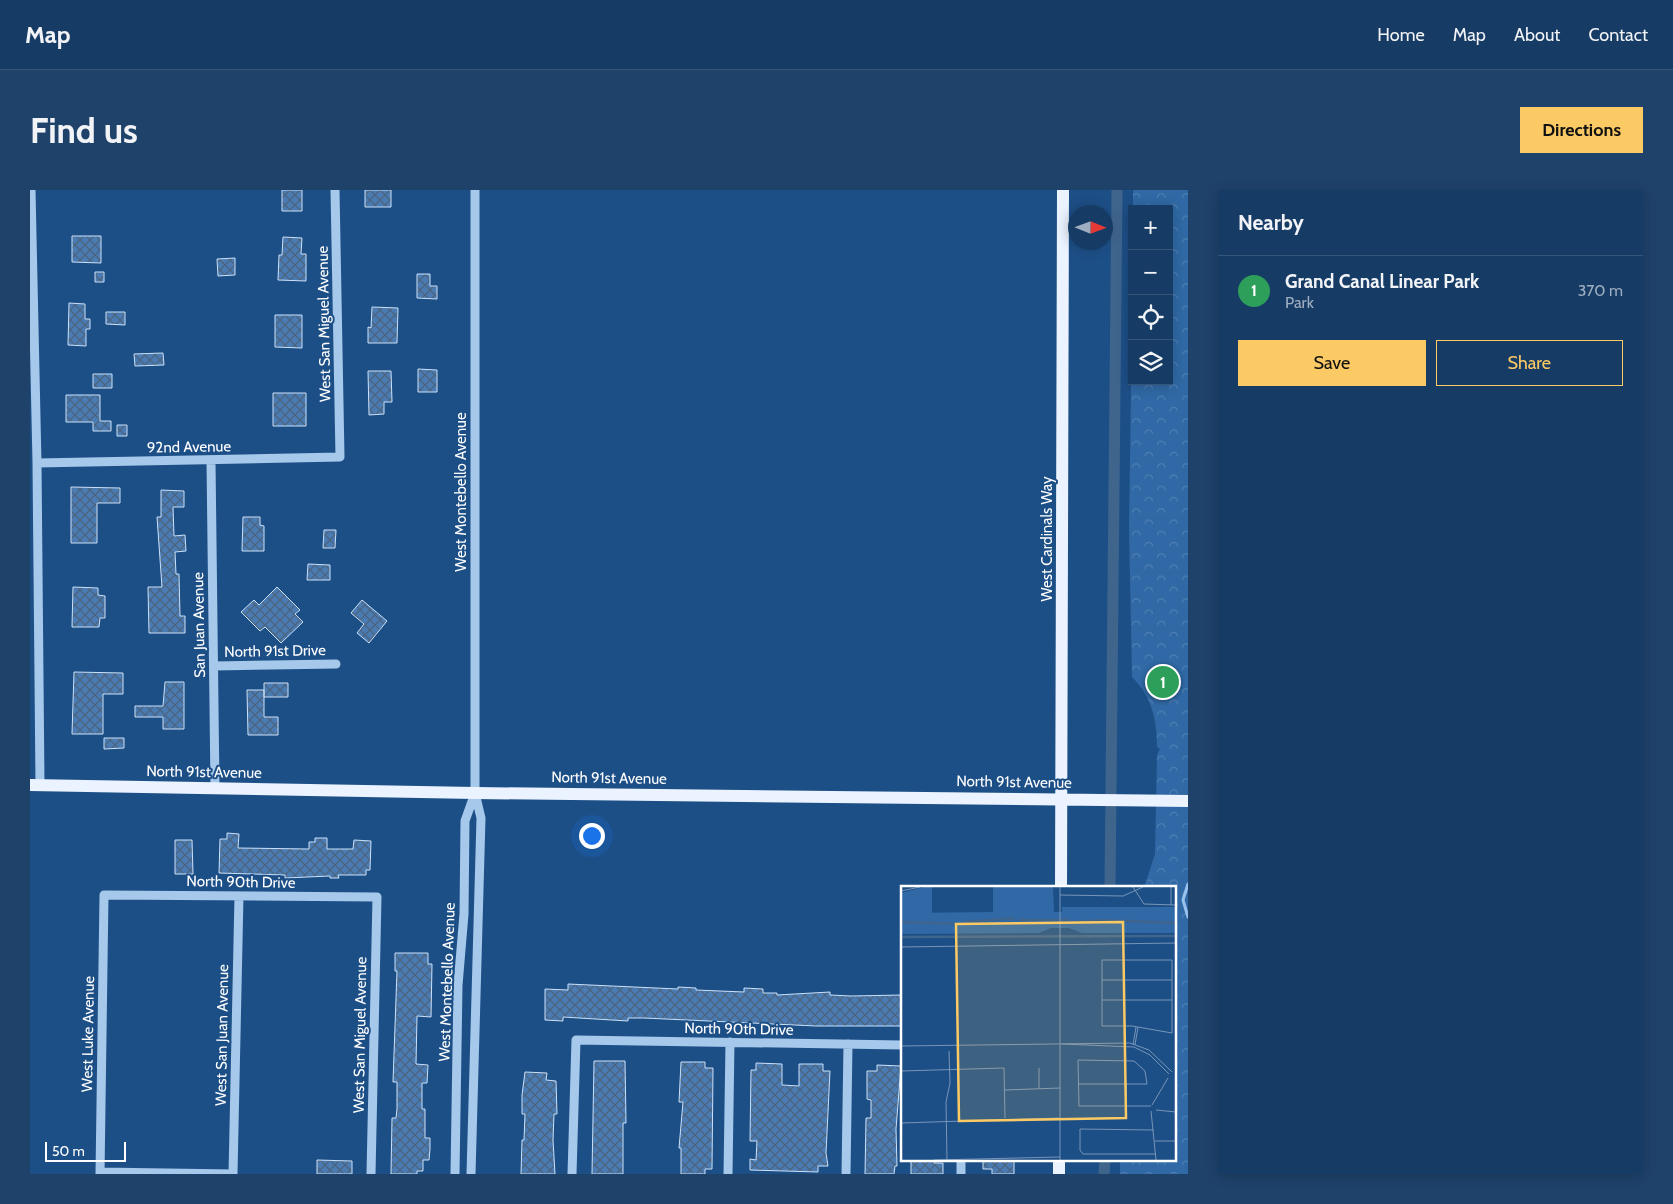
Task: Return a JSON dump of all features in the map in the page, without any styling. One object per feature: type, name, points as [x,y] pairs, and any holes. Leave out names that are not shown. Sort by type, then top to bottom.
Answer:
[{"type":"main road","name":"West Cardinals Way","points":[[1061,886],[1063,190]]},
{"type":"main road","name":"North 91st Avenue","points":[[35,785],[476,793],[1188,801]]},
{"type":"street","points":[[32,190],[37,463],[35,785]]},
{"type":"street","name":"West San Miguel Avenue","points":[[335,190],[340,457]]},
{"type":"street","name":"West Montebello Avenue","points":[[471,1174],[481,818],[476,793],[475,190]]},
{"type":"street","name":"92nd Avenue","points":[[37,463],[340,457]]},
{"type":"street","name":"San Juan Avenue","points":[[211,461],[215,788]]},
{"type":"street","name":"North 91st Drive","points":[[214,666],[336,664]]},
{"type":"street","name":"West Montebello Avenue","points":[[455,1174],[458,984],[464,914],[465,821],[476,793]]},
{"type":"street","name":"North 90th Drive","points":[[104,894],[377,897]]},
{"type":"street","name":"West Luke Avenue","points":[[100,1173],[104,894]]},
{"type":"street","name":"West San Juan Avenue","points":[[233,1174],[239,896]]},
{"type":"street","name":"West San Miguel Avenue","points":[[371,1174],[377,897]]},
{"type":"street","name":"North 90th Drive","points":[[572,1174],[576,1040],[901,1045]]},
{"type":"street","points":[[728,1174],[730,1042]]},
{"type":"street","points":[[846,1174],[848,1044]]},
{"type":"street","points":[[100,1173],[233,1174]]},
{"type":"green space","points":[[1133,190],[1188,190],[1188,1174],[1120,1174],[1120,1162],[1176,1162],[1176,886],[1145,886],[1155,854],[1157,755],[1160,749],[1157,747],[1156,727],[1149,701],[1132,677],[1129,529],[1131,385],[1173,385],[1173,205],[1133,205]]},
{"type":"building","points":[[282,190],[302,190],[302,211],[282,211]]},
{"type":"building","points":[[365,190],[391,190],[391,207],[365,207]]},
{"type":"building","points":[[72,236],[101,236],[101,263],[72,262]]},
{"type":"building","points":[[283,237],[302,238],[301,254],[306,254],[306,281],[278,280],[279,255],[282,255]]},
{"type":"building","points":[[235,258],[235,275],[218,276],[217,259]]},
{"type":"building","points":[[95,272],[104,272],[104,282],[95,282]]},
{"type":"building","points":[[417,274],[430,274],[430,286],[437,286],[437,299],[417,298]]},
{"type":"building","points":[[69,303],[85,304],[85,319],[90,319],[90,329],[86,329],[86,346],[68,345]]},
{"type":"building","points":[[372,307],[398,308],[397,343],[368,343],[368,327],[371,328]]},
{"type":"building","points":[[106,312],[125,312],[125,325],[106,324]]},
{"type":"building","points":[[275,315],[302,315],[302,348],[275,347]]},
{"type":"building","points":[[163,353],[164,365],[135,366],[134,354]]},
{"type":"building","points":[[418,369],[437,370],[437,392],[418,392]]},
{"type":"building","points":[[368,371],[391,371],[392,402],[384,402],[384,414],[369,415]]},
{"type":"building","points":[[93,374],[112,374],[112,388],[93,388]]},
{"type":"building","points":[[273,393],[306,393],[306,426],[273,426]]},
{"type":"building","points":[[66,395],[100,395],[100,421],[111,421],[111,431],[93,431],[93,422],[66,422]]},
{"type":"building","points":[[117,425],[127,425],[127,436],[117,436]]},
{"type":"building","points":[[71,487],[120,488],[120,503],[97,503],[97,543],[71,543]]},
{"type":"building","points":[[161,490],[184,491],[184,507],[173,507],[174,536],[185,535],[186,551],[175,552],[176,574],[179,574],[180,616],[185,616],[185,633],[149,633],[148,587],[162,587],[157,517],[161,517]]},
{"type":"building","points":[[243,517],[260,517],[260,525],[264,526],[264,551],[242,551]]},
{"type":"building","points":[[324,530],[336,530],[335,548],[323,548]]},
{"type":"building","points":[[308,564],[330,565],[330,580],[307,580]]},
{"type":"building","points":[[73,587],[98,588],[98,595],[105,596],[105,618],[100,618],[99,627],[72,627]]},
{"type":"building","points":[[277,587],[300,610],[295,614],[303,622],[281,643],[265,627],[260,631],[241,612],[254,600],[259,605]]},
{"type":"building","points":[[362,600],[387,621],[369,643],[357,633],[364,624],[351,613]]},
{"type":"building","points":[[74,672],[123,673],[123,694],[103,694],[103,734],[72,734]]},
{"type":"building","points":[[165,682],[184,682],[184,729],[163,729],[163,717],[135,717],[135,706],[163,706]]},
{"type":"building","points":[[264,683],[288,683],[288,697],[264,697]]},
{"type":"building","points":[[247,690],[264,690],[264,717],[278,717],[278,735],[248,735]]},
{"type":"building","points":[[104,738],[124,738],[124,748],[104,749]]},
{"type":"building","points":[[227,833],[239,834],[238,848],[309,849],[309,842],[315,842],[315,838],[327,838],[327,849],[353,849],[354,840],[371,841],[370,870],[366,870],[366,875],[338,875],[339,878],[330,878],[330,876],[285,878],[285,875],[219,873],[220,839],[227,839]]},
{"type":"building","points":[[175,840],[192,840],[193,874],[175,874]]},
{"type":"building","points":[[395,953],[428,953],[428,964],[432,964],[431,1017],[417,1016],[416,1064],[428,1065],[427,1083],[422,1083],[422,1109],[425,1109],[425,1138],[430,1138],[430,1149],[429,1160],[423,1160],[423,1171],[417,1171],[417,1174],[391,1174],[392,1118],[396,1118],[397,1109],[397,1082],[393,1082],[397,971],[395,971]]},
{"type":"building","points":[[568,984],[678,989],[678,987],[696,988],[696,990],[744,992],[744,988],[763,989],[763,993],[777,993],[777,995],[830,992],[830,995],[851,996],[901,995],[901,1026],[816,1026],[644,1018],[628,1018],[628,1021],[563,1017],[563,1021],[545,1020],[545,989],[568,990]]},
{"type":"building","points":[[594,1061],[625,1061],[626,1123],[623,1123],[623,1174],[592,1174]]},
{"type":"building","points":[[681,1062],[705,1062],[705,1068],[713,1068],[712,1169],[705,1169],[705,1174],[681,1174],[681,1148],[679,1148],[683,1102],[679,1102]]},
{"type":"building","points":[[756,1063],[782,1064],[782,1085],[799,1086],[799,1064],[823,1064],[823,1071],[830,1071],[826,1153],[828,1166],[818,1166],[818,1172],[750,1170],[750,1159],[756,1160],[757,1141],[750,1141],[751,1070],[756,1070]]},
{"type":"building","points":[[877,1065],[901,1066],[896,1129],[897,1166],[895,1166],[894,1174],[865,1174],[866,1118],[871,1118],[871,1100],[867,1099],[867,1071],[877,1071]]},
{"type":"building","points":[[525,1072],[547,1073],[546,1080],[556,1081],[557,1114],[554,1114],[553,1140],[555,1174],[521,1174],[525,1114],[522,1114],[522,1095]]},
{"type":"building","points":[[317,1160],[352,1161],[352,1174],[317,1174]]},
{"type":"building","points":[[911,1162],[943,1163],[943,1174],[911,1174]]},
{"type":"building","points":[[983,1162],[1014,1162],[1014,1174],[992,1174],[992,1169],[983,1169]]},
{"type":"waterway","points":[[1110,886],[1117,190]]},
{"type":"waterway","points":[[1188,884],[1183,900],[1188,917]]},
{"type":"waterway","points":[[1104,1174],[1105,1162]]},
{"type":"place","name":"Grand Canal Linear Park","points":[[1163,682]]}]
